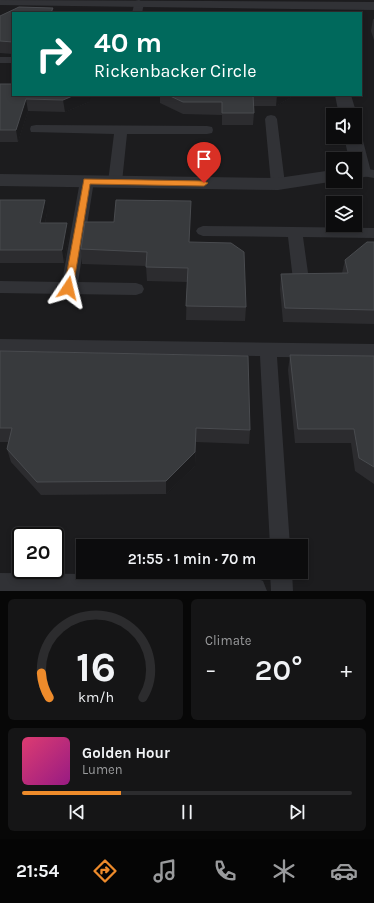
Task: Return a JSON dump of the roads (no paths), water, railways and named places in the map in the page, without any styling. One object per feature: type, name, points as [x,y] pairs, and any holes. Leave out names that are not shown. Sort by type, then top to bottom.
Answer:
[{"type":"street","points":[[0,1],[109,1],[138,8],[213,2],[295,3],[324,9],[374,6]]},
{"type":"street","points":[[344,96],[347,108]]},
{"type":"street","points":[[355,144],[364,173]]},
{"type":"street","points":[[0,180],[278,184],[326,177]]},
{"type":"street","points":[[0,587],[252,591]]},
{"type":"lane","points":[[0,60],[12,60]]},
{"type":"lane","points":[[271,119],[278,184]]},
{"type":"lane","points":[[36,129],[207,130]]},
{"type":"lane","points":[[115,182],[121,130]]},
{"type":"lane","points":[[68,288],[87,181]]},
{"type":"lane","points":[[203,231],[374,233]]},
{"type":"lane","points":[[295,232],[300,280]]},
{"type":"lane","points":[[0,287],[136,289]]},
{"type":"lane","points":[[0,345],[374,351]]},
{"type":"lane","points":[[268,350],[280,539]]},
{"type":"lane","points":[[281,579],[282,591]]}]
